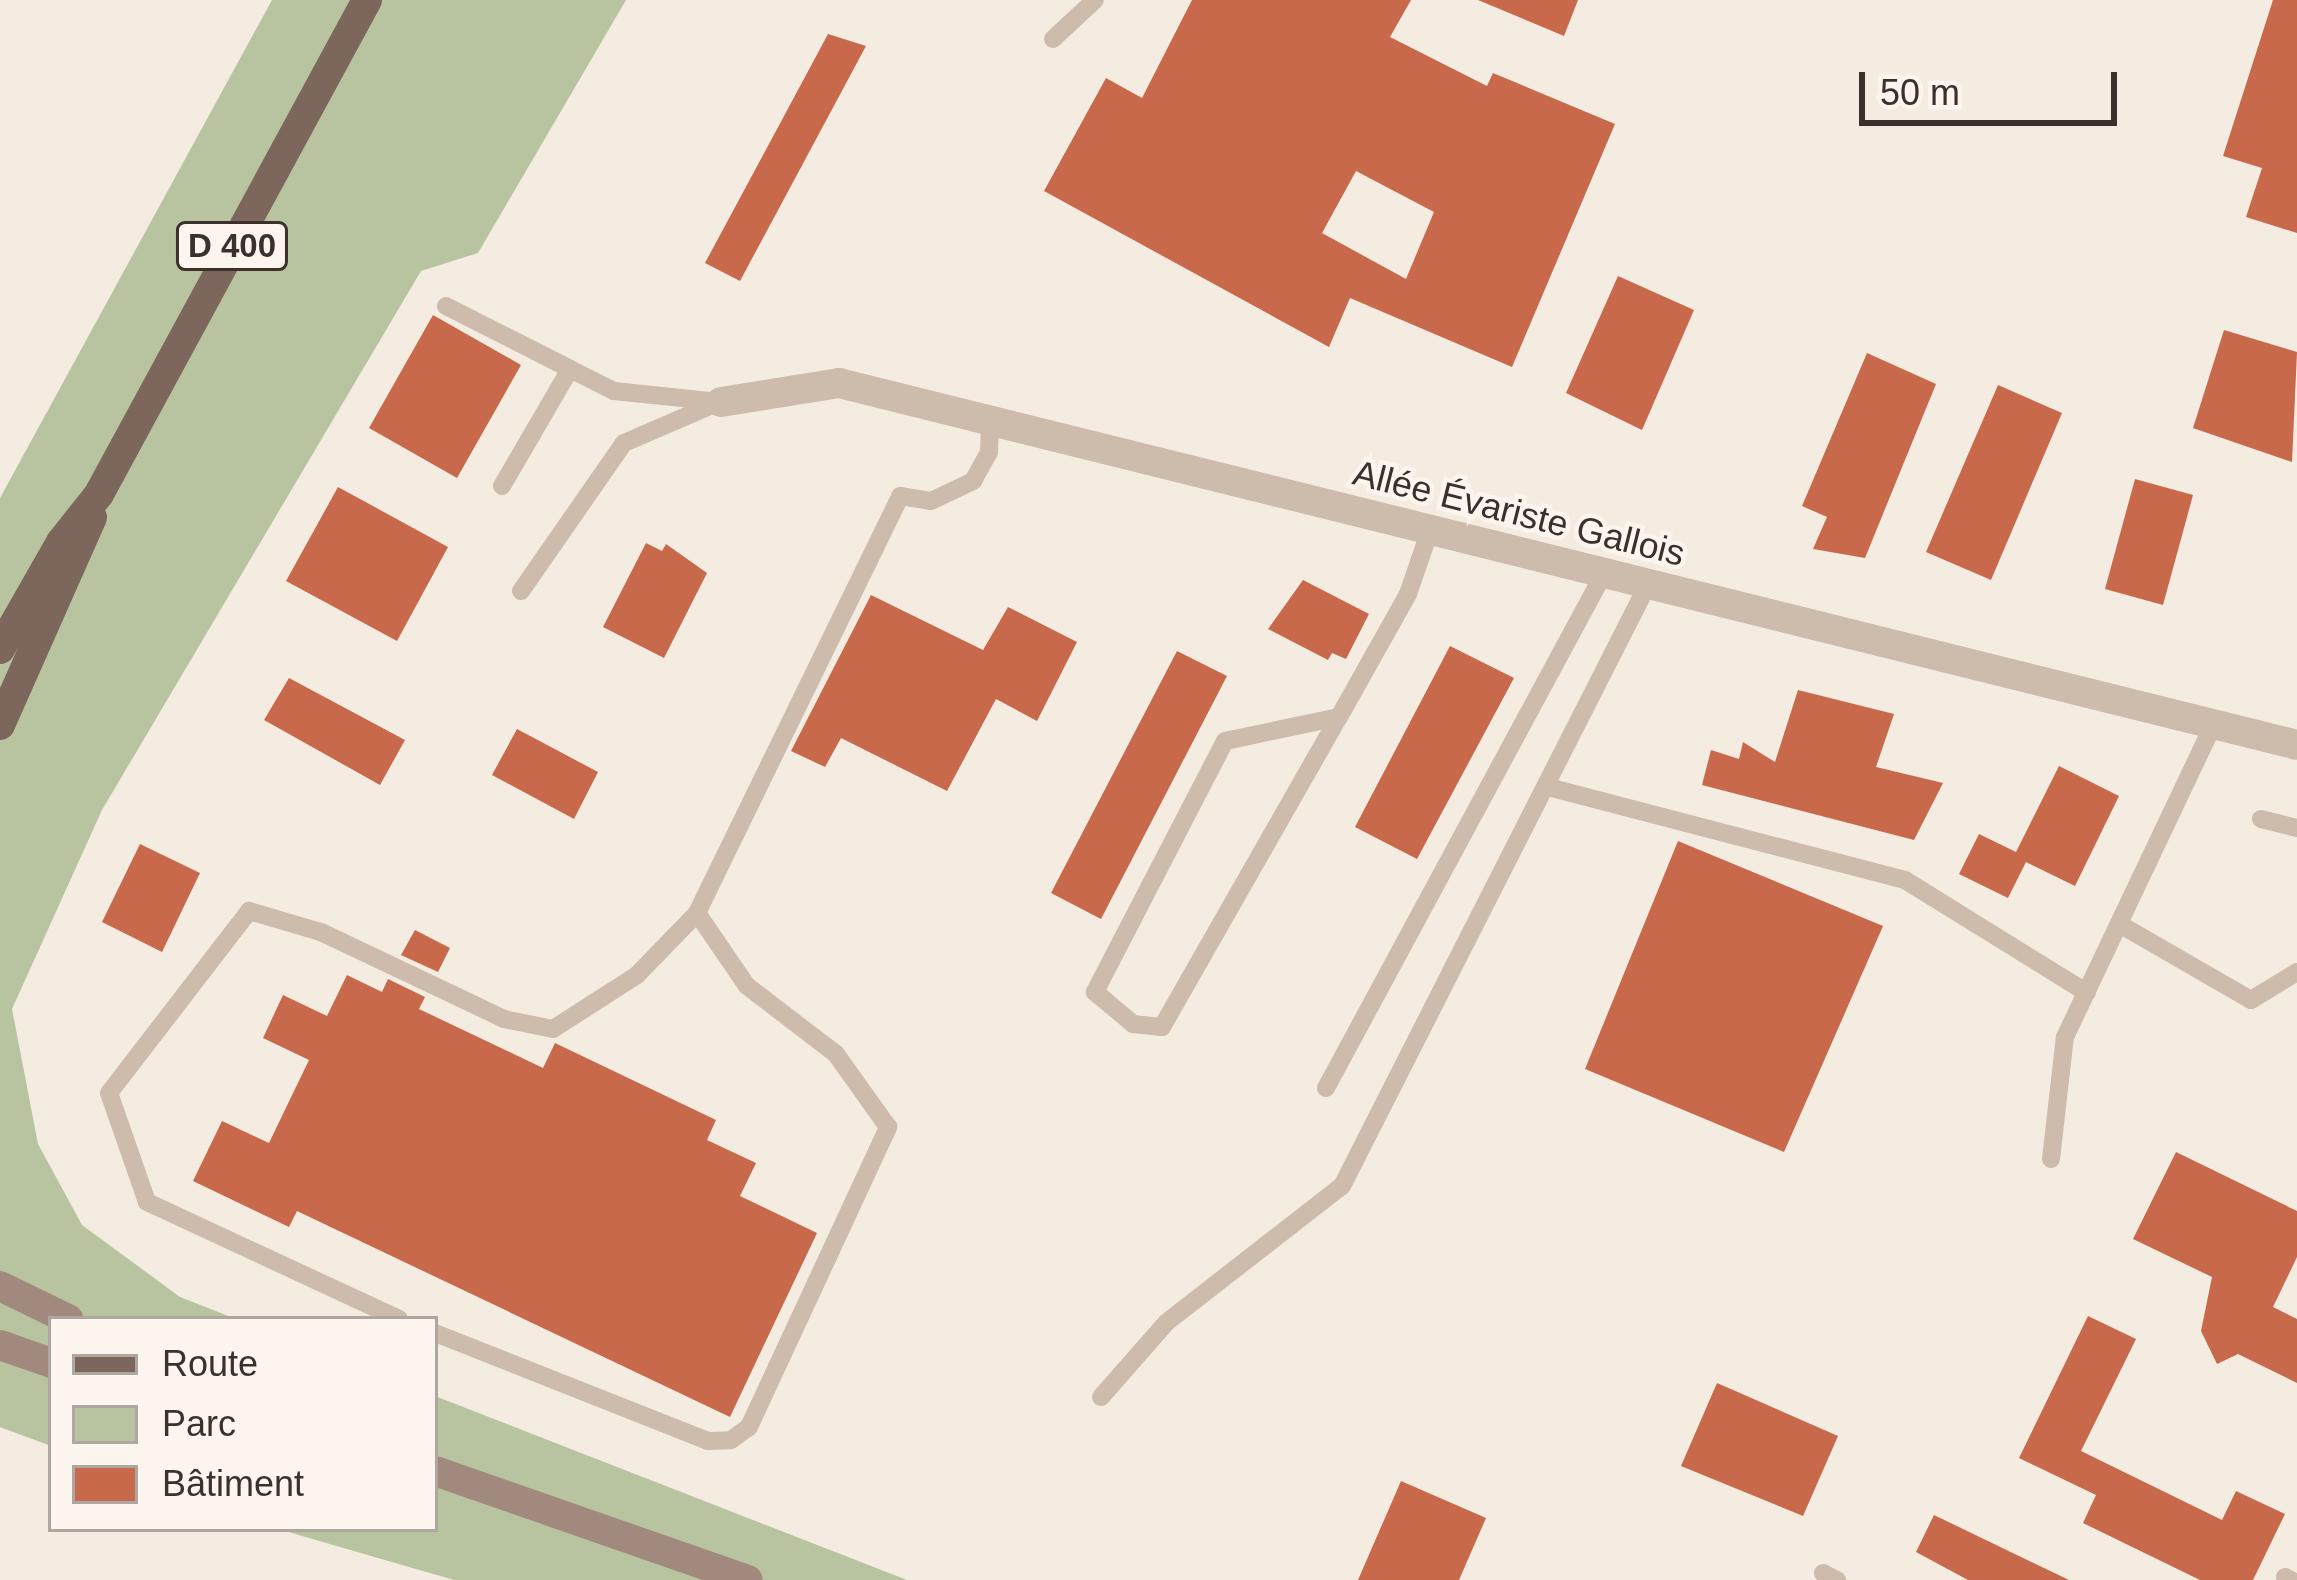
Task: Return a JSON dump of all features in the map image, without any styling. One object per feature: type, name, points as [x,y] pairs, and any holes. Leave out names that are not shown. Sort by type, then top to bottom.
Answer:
[{"type":"main road","name":"D 400","points":[[0,724],[99,494],[367,0]]},
{"type":"main road","name":"D 400","points":[[0,649],[61,542],[99,494]]},
{"type":"main road","points":[[0,1286],[62,1316]]},
{"type":"main road","points":[[0,1345],[48,1362]]},
{"type":"main road","points":[[438,1472],[748,1580]]},
{"type":"main road","points":[[438,1493],[687,1580]]},
{"type":"street","name":"Allée Évariste Gallois","points":[[722,401],[839,383],[2297,745]]},
{"type":"lane","points":[[1053,39],[1095,0]]},
{"type":"lane","points":[[446,306],[614,391],[722,401]]},
{"type":"lane","points":[[502,485],[570,369]]},
{"type":"lane","points":[[521,591],[624,442],[722,401]]},
{"type":"lane","points":[[393,1316],[147,1202],[109,1093],[249,911],[321,932],[504,1019],[553,1029],[637,975],[697,913],[900,496],[931,501],[974,482],[989,452],[990,422]]},
{"type":"lane","points":[[1339,717],[1226,742],[1095,992],[1133,1024],[1162,1027],[1339,717],[1408,594],[1430,530]]},
{"type":"lane","points":[[1326,1088],[1603,575]]},
{"type":"lane","points":[[1101,1397],[1166,1322],[1342,1186],[1647,586]]},
{"type":"lane","points":[[2050,1159],[2065,1037],[2213,725]]},
{"type":"lane","points":[[1548,787],[1905,880],[2087,993]]},
{"type":"lane","points":[[2261,819],[2297,828]]},
{"type":"lane","points":[[438,1334],[708,1441],[731,1440],[748,1427],[888,1127],[836,1054],[747,986],[697,913]]},
{"type":"lane","points":[[2121,925],[2251,1000],[2297,972]]},
{"type":"green space","points":[[272,0],[626,0],[478,253],[421,271],[102,810],[12,1009],[38,1144],[82,1225],[180,1297],[228,1316],[48,1316],[48,1445],[0,1427],[0,498]]},
{"type":"green space","points":[[438,1397],[907,1580],[454,1580],[288,1532],[438,1532]]},
{"type":"building","points":[[1192,0],[1411,0],[1390,37],[1487,86],[1493,73],[1615,124],[1512,367],[1350,298],[1329,347],[1044,191],[1106,78],[1142,98]],"holes":[[[1356,171],[1434,212],[1406,279],[1322,233]]]},
{"type":"building","points":[[1478,0],[1578,0],[1564,36]]},
{"type":"building","points":[[2273,0],[2297,0],[2297,233],[2246,217],[2262,168],[2223,156]]},
{"type":"building","points":[[828,34],[866,46],[740,281],[705,263]]},
{"type":"building","points":[[1618,276],[1694,310],[1642,430],[1566,393]]},
{"type":"building","points":[[433,315],[521,365],[457,478],[369,428]]},
{"type":"building","points":[[2224,330],[2297,352],[2292,462],[2193,428]]},
{"type":"building","points":[[1867,353],[1936,384],[1865,558],[1813,549],[1827,517],[1802,506]]},
{"type":"building","points":[[1998,385],[2062,413],[1991,580],[1926,552]]},
{"type":"building","points":[[2135,479],[2193,495],[2163,605],[2105,589]]},
{"type":"building","points":[[338,487],[448,547],[397,641],[286,581]]},
{"type":"building","points":[[646,543],[662,551],[666,544],[707,573],[664,658],[603,627]]},
{"type":"building","points":[[1303,580],[1369,614],[1346,659],[1332,653],[1328,660],[1268,629]]},
{"type":"building","points":[[871,595],[983,650],[1008,607],[1077,642],[1037,721],[996,699],[947,791],[841,738],[825,767],[791,751]]},
{"type":"building","points":[[1450,646],[1514,678],[1417,859],[1355,827]]},
{"type":"building","points":[[1177,651],[1227,676],[1101,919],[1051,893]]},
{"type":"building","points":[[289,678],[405,740],[380,785],[264,720]]},
{"type":"building","points":[[1798,690],[1894,714],[1876,767],[1943,783],[1914,840],[1702,785],[1711,750],[1739,759],[1743,742],[1775,762]]},
{"type":"building","points":[[517,729],[598,772],[574,819],[492,775]]},
{"type":"building","points":[[2059,766],[2119,796],[2075,886],[2026,862],[2008,898],[1959,874],[1979,834],[2016,852]]},
{"type":"building","points":[[1678,841],[1883,926],[1784,1152],[1585,1069]]},
{"type":"building","points":[[140,844],[200,873],[162,952],[102,922]]},
{"type":"building","points":[[415,930],[450,948],[438,972],[401,955]]},
{"type":"building","points":[[347,975],[382,992],[388,979],[425,997],[419,1009],[543,1068],[555,1043],[716,1120],[707,1140],[756,1163],[740,1196],[817,1233],[730,1417],[297,1211],[289,1227],[193,1181],[222,1121],[269,1143],[309,1060],[263,1038],[283,995],[327,1016]]},
{"type":"building","points":[[2176,1152],[2297,1211],[2297,1257],[2273,1307],[2297,1319],[2297,1383],[2238,1354],[2217,1364],[2201,1331],[2212,1277],[2133,1239]]},
{"type":"building","points":[[2088,1316],[2136,1339],[2081,1451],[2222,1520],[2236,1491],[2285,1514],[2253,1580],[2200,1580],[2083,1523],[2096,1495],[2019,1458]]},
{"type":"building","points":[[1717,1383],[1838,1436],[1803,1516],[1681,1466]]},
{"type":"building","points":[[1401,1481],[1486,1518],[1459,1580],[1358,1580]]},
{"type":"building","points":[[1934,1515],[2069,1580],[1968,1580],[1916,1552]]}]
